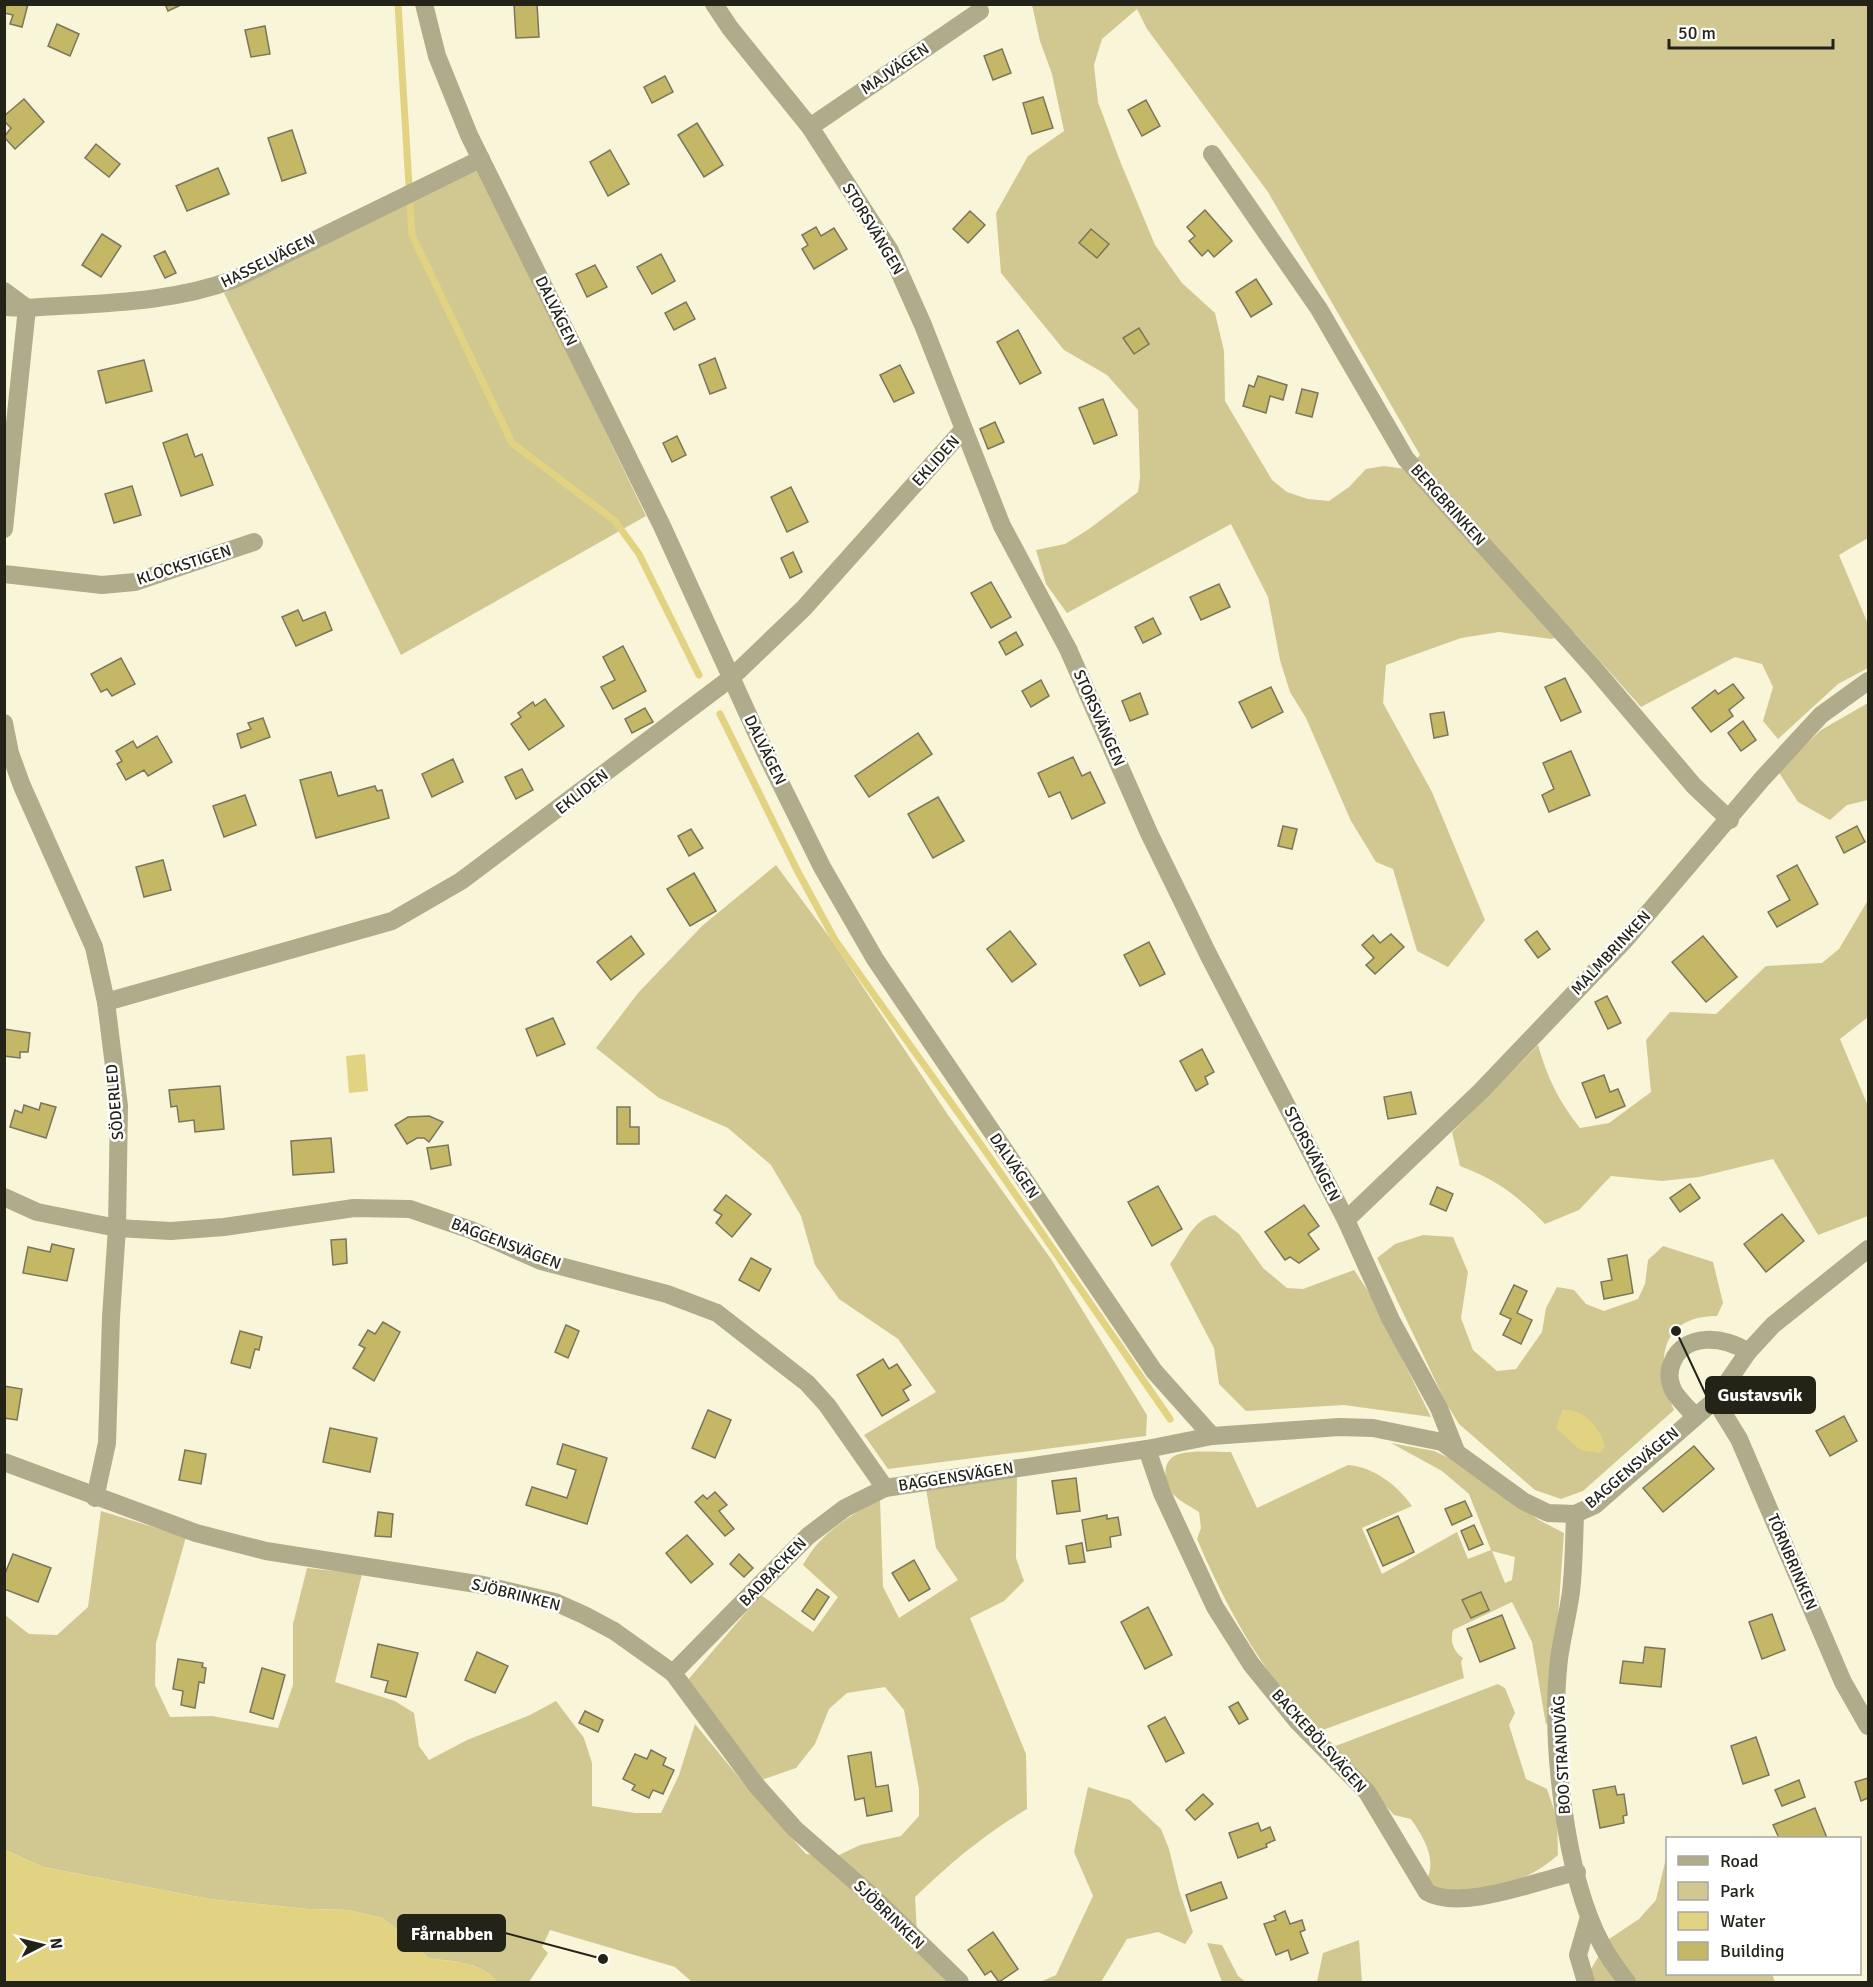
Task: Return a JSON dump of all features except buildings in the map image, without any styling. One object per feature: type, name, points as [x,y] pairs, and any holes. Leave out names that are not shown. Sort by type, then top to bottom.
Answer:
[{"type":"street","name":"DALVÄGEN","points":[[424,4],[437,56],[481,159],[662,526],[731,678],[822,867],[875,959],[1154,1371],[1212,1436]]},
{"type":"street","name":"STORSVÄNGEN","points":[[714,4],[730,28],[810,127],[890,251],[923,325],[1002,526],[1068,649],[1149,833],[1209,956],[1346,1220],[1391,1320],[1439,1408],[1456,1451]]},
{"type":"street","name":"MAJVÄGEN","points":[[810,127],[980,11]]},
{"type":"street","name":"BERGBRINKEN","points":[[1212,154],[1319,309],[1406,459],[1593,668],[1694,786],[1730,820]]},
{"type":"street","name":"HASSELVÄGEN","points":[[4,307],[27,308],[173,297],[208,289],[236,279],[481,159]]},
{"type":"street","points":[[4,291],[27,308],[4,529]]},
{"type":"street","name":"EKLIDEN","points":[[106,1002],[392,921],[413,911],[461,881],[515,843],[731,678],[804,608],[963,430]]},
{"type":"street","name":"KLOCKSTIGEN","points":[[4,574],[93,585],[135,582],[254,542]]},
{"type":"street","name":"MALMBRINKEN","points":[[1346,1220],[1481,1091],[1626,939],[1730,820],[1762,779],[1821,715],[1869,681]]},
{"type":"street","name":"SÖDERLED","points":[[4,723],[10,753],[22,786],[94,947],[106,1002],[119,1106],[117,1227],[111,1317],[107,1443],[95,1498]]},
{"type":"street","name":"BAGGENSVÄGEN","points":[[4,1197],[37,1212],[117,1227],[171,1231],[224,1227],[354,1208],[410,1209],[471,1230],[542,1261],[667,1294],[717,1313],[807,1383],[827,1405],[885,1488],[1147,1449],[1212,1436],[1339,1427],[1373,1428],[1427,1438],[1456,1451],[1522,1501],[1548,1513],[1575,1514],[1594,1505],[1715,1400],[1748,1352],[1773,1325],[1869,1249]]},
{"type":"street","points":[[1695,1415],[1673,1390],[1669,1369],[1675,1355],[1683,1346],[1712,1340],[1726,1341],[1748,1352]]},
{"type":"street","name":"TÖRNBRINKEN","points":[[1715,1400],[1739,1439],[1843,1682],[1869,1726]]},
{"type":"street","name":"BACKEBÖLSVÄGEN","points":[[1147,1449],[1162,1493],[1215,1607],[1251,1664],[1298,1722],[1366,1792],[1427,1893],[1437,1898],[1492,1895],[1540,1880],[1577,1872]]},
{"type":"street","name":"SJÖBRINKEN","points":[[4,1462],[95,1498],[196,1533],[266,1551],[473,1583],[555,1602],[614,1631],[673,1673],[756,1785],[795,1829],[873,1897],[960,1983]]},
{"type":"street","name":"BADBACKEN","points":[[673,1673],[808,1536],[845,1508],[885,1488]]},
{"type":"street","name":"BOO STRANDVÄG","points":[[1575,1514],[1571,1591],[1559,1659],[1557,1714],[1560,1781],[1577,1872],[1589,1917],[1601,1944],[1628,1983]]},
{"type":"street","points":[[1586,1983],[1578,1955],[1589,1917]]},
{"type":"green space","points":[[1032,5],[1868,5],[1868,538],[1839,555],[1868,624],[1868,668],[1838,684],[1778,739],[1763,721],[1773,687],[1762,664],[1735,657],[1641,707],[1575,633],[1551,639],[1499,632],[1461,638],[1386,665],[1383,703],[1432,792],[1485,920],[1448,967],[1417,951],[1393,869],[1376,862],[1351,821],[1306,718],[1290,692],[1280,660],[1268,597],[1231,524],[1067,613],[1046,584],[1036,550],[1065,544],[1089,529],[1138,492],[1140,477],[1138,410],[1107,375],[1064,350],[1001,273],[996,213],[1028,156],[1064,131],[1052,74],[1040,41]],"holes":[[[1137,9],[1147,29],[1268,192],[1420,455],[1406,469],[1384,466],[1366,469],[1349,487],[1329,501],[1308,499],[1287,492],[1272,480],[1225,401],[1224,351],[1215,313],[1182,283],[1155,245],[1098,102],[1094,65],[1102,39]]]},
{"type":"green space","points":[[479,170],[646,516],[401,655],[224,293]]},
{"type":"green space","points":[[1868,703],[1868,800],[1847,805],[1830,820],[1798,802],[1778,771],[1821,730]]},
{"type":"green space","points":[[776,865],[833,942],[948,1115],[1051,1259],[1147,1415],[1146,1436],[888,1469],[864,1435],[936,1392],[898,1339],[839,1299],[815,1265],[801,1216],[771,1165],[728,1128],[659,1098],[596,1048],[638,993],[702,926]]},
{"type":"green space","points":[[1868,900],[1868,1017],[1840,1039],[1868,1106],[1868,1216],[1818,1235],[1773,1159],[1699,1177],[1662,1181],[1611,1176],[1579,1210],[1545,1224],[1506,1189],[1460,1166],[1452,1132],[1538,1045],[1554,1089],[1580,1128],[1609,1123],[1651,1092],[1646,1040],[1670,1012],[1716,1014],[1766,966],[1822,963],[1839,949]]},
{"type":"green space","points":[[1215,1215],[1239,1234],[1263,1268],[1287,1288],[1303,1289],[1354,1270],[1370,1294],[1431,1417],[1344,1405],[1246,1411],[1219,1384],[1214,1348],[1170,1264],[1194,1228],[1200,1222]]},
{"type":"green space","points":[[1423,1235],[1453,1237],[1468,1272],[1461,1318],[1473,1350],[1497,1371],[1516,1369],[1542,1332],[1546,1308],[1557,1287],[1574,1290],[1586,1304],[1604,1311],[1638,1299],[1645,1284],[1648,1260],[1663,1246],[1713,1262],[1723,1303],[1717,1316],[1697,1318],[1682,1324],[1672,1334],[1666,1346],[1665,1376],[1674,1410],[1583,1491],[1561,1499],[1535,1490],[1459,1424],[1446,1403],[1377,1258],[1395,1244]]},
{"type":"green space","points":[[1391,1443],[1434,1451],[1456,1461],[1539,1520],[1564,1533],[1551,1715],[1546,1725],[1532,1642],[1512,1602],[1453,1630],[1453,1646],[1463,1658],[1461,1662],[1464,1678],[1320,1731],[1282,1690],[1234,1616],[1197,1539],[1201,1528],[1199,1512],[1171,1491],[1166,1479],[1166,1467],[1173,1457],[1179,1454],[1231,1452],[1257,1508],[1348,1465],[1376,1473],[1392,1484],[1412,1506],[1362,1528],[1382,1574],[1457,1532],[1468,1559],[1491,1550],[1469,1494],[1442,1471]],"holes":[[[1492,1551],[1515,1557],[1512,1580],[1505,1583]]]},
{"type":"green space","points":[[1017,1476],[1016,1558],[1024,1581],[1004,1601],[970,1618],[1026,1754],[1027,1809],[968,1850],[915,1897],[918,1951],[949,1982],[692,1982],[675,1967],[550,1930],[542,1947],[548,1953],[529,1982],[497,1982],[475,1966],[428,1958],[412,1940],[382,1918],[349,1910],[308,1909],[209,1899],[43,1867],[5,1850],[5,1615],[29,1634],[57,1635],[88,1607],[101,1511],[186,1537],[156,1643],[155,1685],[170,1717],[212,1716],[278,1728],[293,1685],[293,1624],[307,1568],[362,1574],[335,1682],[395,1701],[414,1713],[419,1746],[429,1760],[467,1740],[530,1715],[556,1701],[584,1738],[592,1763],[592,1806],[635,1813],[661,1813],[679,1775],[695,1724],[806,1854],[835,1857],[860,1845],[901,1836],[919,1816],[919,1789],[904,1710],[885,1687],[847,1693],[829,1709],[815,1744],[796,1768],[761,1780],[686,1682],[761,1595],[813,1632],[838,1597],[803,1565],[818,1544],[836,1526],[880,1499],[883,1587],[899,1618],[958,1580],[936,1548],[926,1489]]},
{"type":"green space","points":[[1498,1684],[1505,1688],[1515,1713],[1509,1725],[1526,1779],[1547,1789],[1557,1818],[1558,1855],[1530,1874],[1498,1887],[1463,1892],[1430,1887],[1427,1879],[1430,1863],[1427,1848],[1411,1819],[1394,1815],[1333,1747]]},
{"type":"green space","points":[[1088,1787],[1130,1800],[1161,1829],[1193,1932],[1185,1944],[1158,1932],[1127,1939],[1101,1982],[1040,1982],[1056,1975],[1093,1896],[1074,1852]]},
{"type":"green space","points":[[1666,1858],[1666,1975],[1772,1975],[1775,1982],[1593,1982],[1591,1969],[1609,1939],[1639,1919],[1656,1900]]},
{"type":"green space","points":[[1359,1940],[1362,1982],[1317,1982],[1323,1953]]},
{"type":"green space","points":[[1207,1943],[1222,1945],[1238,1976],[1246,1982],[1222,1982]]},
{"type":"water","points":[[365,1054],[368,1091],[349,1093],[346,1056]]},
{"type":"water","points":[[1562,1410],[1577,1412],[1595,1426],[1605,1446],[1600,1453],[1580,1450],[1556,1428]]},
{"type":"water","points":[[5,1850],[43,1867],[209,1899],[308,1909],[349,1910],[382,1918],[412,1940],[428,1958],[475,1966],[497,1982],[5,1982]]},
{"type":"waterway","points":[[398,4],[412,235],[512,443],[615,521],[639,554],[699,675]]},
{"type":"waterway","points":[[720,714],[797,870],[835,940],[984,1149],[1170,1419]]},
{"type":"place","name":"Gustavsvik","points":[[1676,1331]]},
{"type":"place","name":"Fårnabben","points":[[603,1959]]}]
